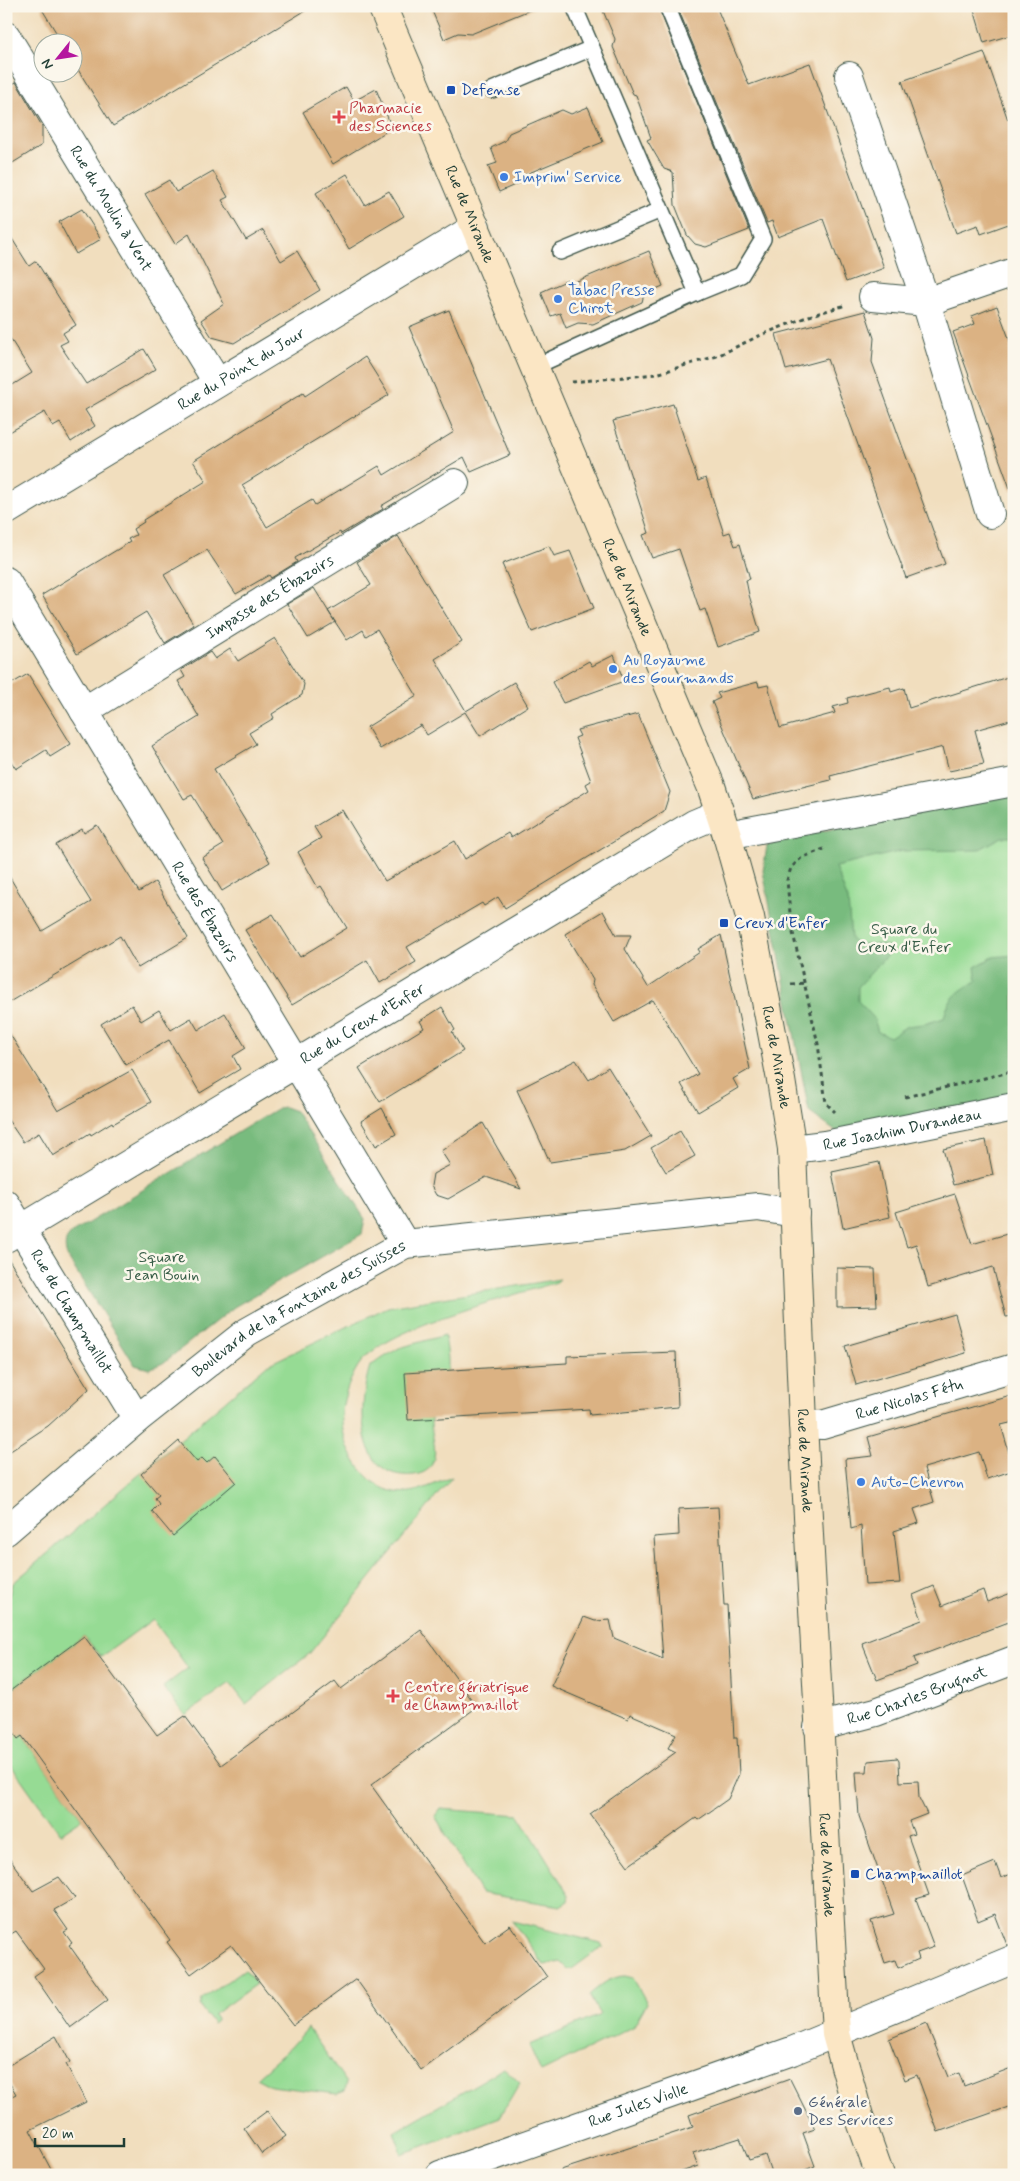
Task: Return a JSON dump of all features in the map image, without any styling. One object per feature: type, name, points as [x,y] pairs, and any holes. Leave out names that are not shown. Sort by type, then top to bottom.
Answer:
[{"type":"main road","name":"Rue de Mirande","points":[[382,6],[724,824],[752,927],[792,1149],[818,1727],[836,2034],[859,2116],[880,2175]]},
{"type":"street","name":"Rue du Moulin à Vent","points":[[6,36],[217,382]]},
{"type":"street","points":[[849,76],[926,302],[990,514]]},
{"type":"street","name":"Rue du Point du Jour","points":[[6,511],[476,227]]},
{"type":"street","points":[[873,297],[926,302],[1014,272]]},
{"type":"street","name":"Impasse des Ébazoirs","points":[[84,710],[455,483]]},
{"type":"street","name":"Rue des Ébazoirs","points":[[6,581],[406,1244]]},
{"type":"street","points":[[724,824],[1014,782]]},
{"type":"street","name":"Rue du Creux d'Enfer","points":[[14,1234],[694,824],[724,824]]},
{"type":"street","name":"Rue Joachim Durandeau","points":[[792,1149],[825,1145],[1014,1107]]},
{"type":"street","name":"Rue de Champmaillot","points":[[6,1204],[14,1234],[137,1419]]},
{"type":"street","name":"Boulevard de la Fontaine des Suisses","points":[[6,1531],[137,1419],[247,1332],[406,1244],[758,1207],[795,1213]]},
{"type":"street","name":"Rue Nicolas Fétu","points":[[803,1424],[822,1425],[1014,1368]]},
{"type":"street","name":"Rue Charles Brugnot","points":[[818,1727],[876,1712],[1014,1660]]},
{"type":"street","name":"Rue Jules Violle","points":[[440,2175],[836,2034],[1014,1959]]},
{"type":"lane","points":[[574,6],[697,293]]},
{"type":"lane","points":[[538,377],[697,293],[741,275],[764,239],[667,6]]},
{"type":"lane","points":[[492,90],[592,48]]},
{"type":"lane","points":[[560,252],[662,210]]},
{"type":"path","points":[[538,377],[656,374],[717,356],[761,335],[809,316],[873,297]]},
{"type":"path","points":[[831,847],[801,858],[791,868],[786,880],[791,924],[818,1044],[826,1103],[831,1110],[840,1112]]},
{"type":"path","points":[[901,1098],[1014,1072]]},
{"type":"green space","points":[[1014,791],[1014,837],[1002,837],[978,850],[902,851],[835,867],[848,900],[851,939],[857,944],[888,946],[888,954],[858,987],[858,1001],[874,1018],[878,1032],[890,1037],[907,1026],[924,1024],[944,1018],[948,1005],[955,995],[977,981],[975,967],[993,957],[1014,955],[1014,1099],[839,1134],[809,1112],[763,871],[767,846],[785,839]]},
{"type":"green space","name":"Square du Creux d'Enfer","points":[[1014,800],[1014,1077],[848,1114],[774,857]]},
{"type":"green space","name":"Square Jean Bouin","points":[[284,1107],[295,1111],[365,1219],[362,1234],[234,1307],[163,1363],[149,1369],[135,1365],[68,1258],[65,1246],[68,1237],[70,1234],[278,1108]]},
{"type":"green space","points":[[560,1279],[557,1282],[482,1304],[423,1325],[397,1336],[376,1349],[361,1362],[354,1372],[346,1392],[342,1423],[348,1448],[362,1470],[380,1486],[399,1492],[415,1491],[452,1477],[309,1654],[246,1704],[230,1683],[185,1715],[163,1687],[188,1668],[153,1619],[101,1657],[84,1636],[6,1694],[6,1607],[12,1584],[267,1365],[388,1307]]},
{"type":"green space","points":[[445,1335],[448,1368],[431,1419],[435,1453],[432,1464],[427,1470],[419,1474],[395,1474],[381,1466],[371,1453],[365,1437],[363,1419],[364,1400],[370,1366],[399,1348]]},
{"type":"green space","points":[[6,1722],[22,1736],[82,1819],[60,1834],[6,1758]]},
{"type":"green space","points":[[440,1809],[519,1815],[569,1895],[568,1901],[560,1906],[481,1893],[435,1816]]},
{"type":"green space","points":[[512,1921],[601,1943],[603,1946],[572,1969],[568,1969],[561,1962],[544,1965]]},
{"type":"green space","points":[[245,1969],[256,1984],[213,2015],[217,2021],[213,2024],[200,2006],[202,1999]]},
{"type":"green space","points":[[625,1976],[633,1978],[647,2003],[633,2027],[541,2072],[529,2045],[600,2015],[589,1995],[610,1980]]},
{"type":"green space","points":[[308,2028],[347,2083],[345,2091],[337,2094],[271,2086],[256,2078],[291,2047]]},
{"type":"green space","points":[[504,2068],[520,2083],[500,2117],[402,2154],[394,2132]]},
{"type":"building","points":[[40,6],[313,6],[113,126],[82,76],[82,32],[56,32]]},
{"type":"building","points":[[430,6],[537,7],[471,34],[458,33],[444,39]]},
{"type":"building","points":[[601,6],[658,6],[749,230],[706,247],[695,244],[687,235],[675,205],[673,172],[664,169],[647,140],[651,138],[636,95],[633,94],[613,47],[615,39]]},
{"type":"building","points":[[677,6],[716,6],[749,85],[810,63],[884,268],[846,282],[823,219],[778,237],[772,221],[767,223]]},
{"type":"building","points":[[973,6],[1014,6],[1014,34],[984,43]]},
{"type":"building","points":[[984,52],[1008,120],[1014,117],[1014,222],[981,234],[978,225],[956,233],[902,81]]},
{"type":"building","points":[[16,82],[42,126],[42,145],[6,167],[6,88]]},
{"type":"building","points":[[346,87],[354,101],[376,89],[392,128],[333,164],[303,112]]},
{"type":"building","points":[[588,107],[603,142],[524,175],[526,180],[499,192],[488,166],[497,163],[491,148],[505,141],[509,133],[562,110],[571,114]]},
{"type":"building","points":[[213,171],[228,197],[222,200],[246,240],[263,230],[281,261],[297,251],[320,290],[234,343],[212,337],[201,320],[224,304],[189,234],[175,244],[145,194],[169,180],[176,192]]},
{"type":"building","points":[[347,174],[365,205],[389,191],[404,216],[349,249],[316,193]]},
{"type":"building","points":[[82,209],[101,239],[76,254],[59,222]]},
{"type":"building","points":[[6,229],[29,266],[36,261],[76,325],[63,333],[68,341],[60,345],[86,384],[144,349],[156,369],[85,410],[95,426],[71,442],[60,423],[53,427],[45,412],[6,434],[6,389],[32,373],[6,332]]},
{"type":"building","points":[[649,251],[663,286],[644,294],[642,302],[593,324],[578,323],[566,328],[560,313],[551,316],[541,292],[568,280],[570,284]]},
{"type":"building","points":[[997,306],[1014,352],[1014,490],[1011,491],[953,332],[975,324],[972,316]]},
{"type":"building","points":[[449,310],[510,455],[471,472],[464,457],[381,506],[383,509],[295,558],[297,562],[271,578],[269,575],[236,594],[207,550],[164,575],[194,625],[165,643],[146,612],[77,654],[42,595],[130,542],[128,539],[136,535],[133,529],[144,522],[143,520],[206,481],[193,461],[303,393],[305,396],[365,357],[389,395],[242,485],[267,527],[312,500],[315,505],[379,466],[384,475],[454,432],[409,327]]},
{"type":"building","points":[[865,311],[874,338],[872,362],[945,564],[906,578],[827,359],[786,370],[776,334]]},
{"type":"building","points":[[673,404],[698,481],[706,478],[724,534],[730,532],[735,546],[740,544],[750,579],[746,580],[749,595],[760,632],[718,647],[705,609],[700,611],[679,549],[652,558],[643,535],[649,533],[613,421]]},
{"type":"building","points":[[398,536],[462,642],[435,659],[466,711],[514,682],[528,706],[480,736],[465,712],[427,735],[421,725],[380,749],[367,727],[417,696],[377,629],[366,636],[363,630],[347,640],[328,611],[371,585],[357,562]]},
{"type":"building","points":[[549,546],[554,556],[570,551],[594,608],[532,632],[502,564]]},
{"type":"building","points":[[314,588],[335,622],[308,638],[287,604]]},
{"type":"building","points":[[275,638],[304,684],[302,695],[272,714],[274,718],[249,733],[256,744],[214,769],[270,862],[222,891],[202,858],[223,845],[192,795],[184,799],[152,746],[199,717],[178,681],[185,677],[181,670],[210,652],[215,659],[230,649],[238,661]]},
{"type":"building","points":[[614,655],[624,681],[563,703],[552,682],[589,661],[592,666]]},
{"type":"building","points":[[28,674],[71,744],[50,757],[46,750],[16,769],[6,754],[6,687]]},
{"type":"building","points":[[1014,675],[1014,719],[975,730],[984,764],[949,771],[943,747],[830,776],[831,780],[753,799],[712,702],[720,698],[717,693],[758,682],[759,687],[768,685],[780,728],[835,713],[833,707],[848,703],[847,698],[890,687],[891,692],[904,688],[909,708]]},
{"type":"building","points":[[638,714],[670,792],[664,811],[505,908],[498,897],[484,906],[482,903],[407,947],[416,962],[380,983],[367,960],[292,1005],[245,930],[273,914],[300,957],[347,928],[321,886],[318,888],[298,852],[321,838],[314,827],[342,810],[385,881],[455,841],[465,859],[508,833],[511,838],[589,790],[586,784],[591,781],[575,738],[580,736],[577,730]]},
{"type":"building","points":[[97,825],[139,892],[155,882],[188,938],[138,968],[120,936],[6,1004],[6,871],[42,931],[91,902],[56,845],[82,829],[84,833]]},
{"type":"building","points":[[603,911],[616,935],[631,935],[625,949],[648,987],[700,952],[698,949],[721,935],[750,1069],[733,1079],[738,1088],[698,1112],[681,1084],[698,1074],[653,1000],[614,1022],[592,985],[593,980],[565,934]]},
{"type":"building","points":[[132,1005],[141,1021],[159,1010],[171,1030],[191,1018],[198,1030],[225,1013],[246,1048],[233,1056],[240,1069],[200,1093],[169,1040],[126,1065],[101,1024]]},
{"type":"building","points":[[442,1007],[455,1030],[452,1032],[463,1051],[380,1102],[359,1068],[424,1028],[420,1021]]},
{"type":"building","points":[[6,1028],[58,1111],[132,1070],[151,1102],[113,1124],[112,1122],[91,1135],[90,1133],[53,1156],[39,1133],[23,1142],[6,1117]]},
{"type":"building","points":[[576,1060],[589,1080],[608,1067],[651,1136],[625,1151],[550,1162],[517,1090]]},
{"type":"building","points":[[382,1108],[396,1134],[376,1146],[361,1121]]},
{"type":"building","points":[[483,1123],[521,1189],[486,1177],[448,1199],[436,1195],[431,1186],[433,1174],[450,1165],[441,1151]]},
{"type":"building","points":[[680,1131],[695,1156],[666,1172],[651,1148]]},
{"type":"building","points":[[986,1140],[993,1175],[953,1185],[943,1149]]},
{"type":"building","points":[[879,1162],[890,1217],[843,1228],[832,1172]]},
{"type":"building","points":[[955,1194],[972,1244],[1014,1232],[1014,1316],[1006,1317],[993,1267],[928,1287],[916,1244],[907,1247],[896,1212]]},
{"type":"building","points":[[6,1255],[89,1389],[48,1426],[6,1454]]},
{"type":"building","points":[[837,1268],[875,1269],[877,1306],[837,1307]]},
{"type":"building","points":[[955,1314],[966,1353],[856,1385],[845,1346]]},
{"type":"building","points":[[676,1352],[678,1407],[590,1415],[589,1409],[408,1420],[405,1373],[567,1363],[567,1356]]},
{"type":"building","points":[[1014,1395],[1014,1422],[1001,1425],[1014,1470],[987,1479],[979,1452],[924,1468],[934,1502],[914,1509],[919,1523],[894,1531],[900,1583],[865,1585],[861,1526],[851,1529],[845,1459],[873,1456],[868,1437]]},
{"type":"building","points":[[179,1441],[197,1462],[202,1458],[207,1463],[215,1456],[236,1482],[173,1536],[152,1511],[159,1504],[155,1498],[159,1495],[141,1474]]},
{"type":"building","points":[[718,1507],[724,1605],[727,1605],[734,1738],[737,1738],[739,1774],[728,1799],[698,1820],[696,1818],[628,1866],[590,1814],[676,1752],[668,1748],[676,1734],[630,1714],[628,1719],[551,1686],[584,1617],[595,1621],[610,1620],[614,1638],[663,1659],[654,1537],[679,1535],[678,1509]]},
{"type":"building","points":[[934,1586],[942,1606],[983,1590],[987,1602],[1014,1592],[1014,1620],[914,1658],[917,1665],[877,1680],[862,1643],[922,1620],[913,1595]]},
{"type":"building","points":[[421,1630],[477,1707],[371,1785],[485,1943],[510,1925],[547,1977],[421,2070],[356,1979],[293,2025],[231,1945],[191,1974],[167,1942],[170,1940],[22,1736],[18,1739],[6,1722],[6,1694],[84,1636],[157,1735],[185,1716],[221,1765],[335,1681],[341,1689]]},
{"type":"building","points":[[897,1758],[899,1761],[900,1782],[918,1781],[919,1798],[927,1814],[909,1821],[914,1834],[908,1836],[929,1895],[916,1899],[934,1947],[917,1953],[919,1959],[898,1968],[895,1960],[885,1963],[871,1921],[894,1914],[859,1816],[856,1772],[867,1772],[868,1761]]},
{"type":"building","points":[[6,1854],[33,1891],[59,1877],[75,1898],[54,1910],[68,1930],[64,1932],[72,1943],[69,1945],[108,2000],[70,2028],[34,1976],[44,1969],[16,1931],[6,1937]]},
{"type":"building","points":[[995,1862],[1001,1878],[1014,1873],[1014,1944],[1007,1945],[995,1914],[978,1921],[962,1876]]},
{"type":"building","points":[[926,2023],[948,2077],[959,2073],[964,2086],[1014,2067],[1014,2105],[938,2132],[917,2075],[905,2080],[889,2039]]},
{"type":"building","points":[[56,2036],[70,2062],[66,2064],[86,2102],[30,2130],[54,2175],[6,2175],[6,2084],[12,2096],[16,2094],[6,2077],[6,2067]]},
{"type":"building","points":[[790,2079],[815,2129],[803,2133],[815,2166],[792,2175],[772,2175],[765,2155],[749,2160],[740,2138],[693,2153],[698,2166],[673,2175],[562,2175],[561,2170],[693,2127],[689,2115]]},
{"type":"building","points":[[267,2111],[286,2136],[262,2154],[244,2128]]},
{"type":"place","name":"Defense","points":[[451,90]]},
{"type":"place","name":"Pharmacie des Sciences","points":[[339,117]]},
{"type":"place","name":"Imprim' Service","points":[[504,177]]},
{"type":"place","name":"Tabac Presse Chirot","points":[[558,299]]},
{"type":"place","name":"Au Royaume des Gourmands","points":[[613,669]]},
{"type":"place","name":"Creux d'Enfer","points":[[724,923]]},
{"type":"place","name":"Auto-Chevron","points":[[861,1482]]},
{"type":"place","name":"Centre gériatrique de Champmaillot","points":[[393,1696]]},
{"type":"place","name":"Champmaillot","points":[[855,1874]]},
{"type":"place","name":"Générale Des Services","points":[[798,2111]]}]
